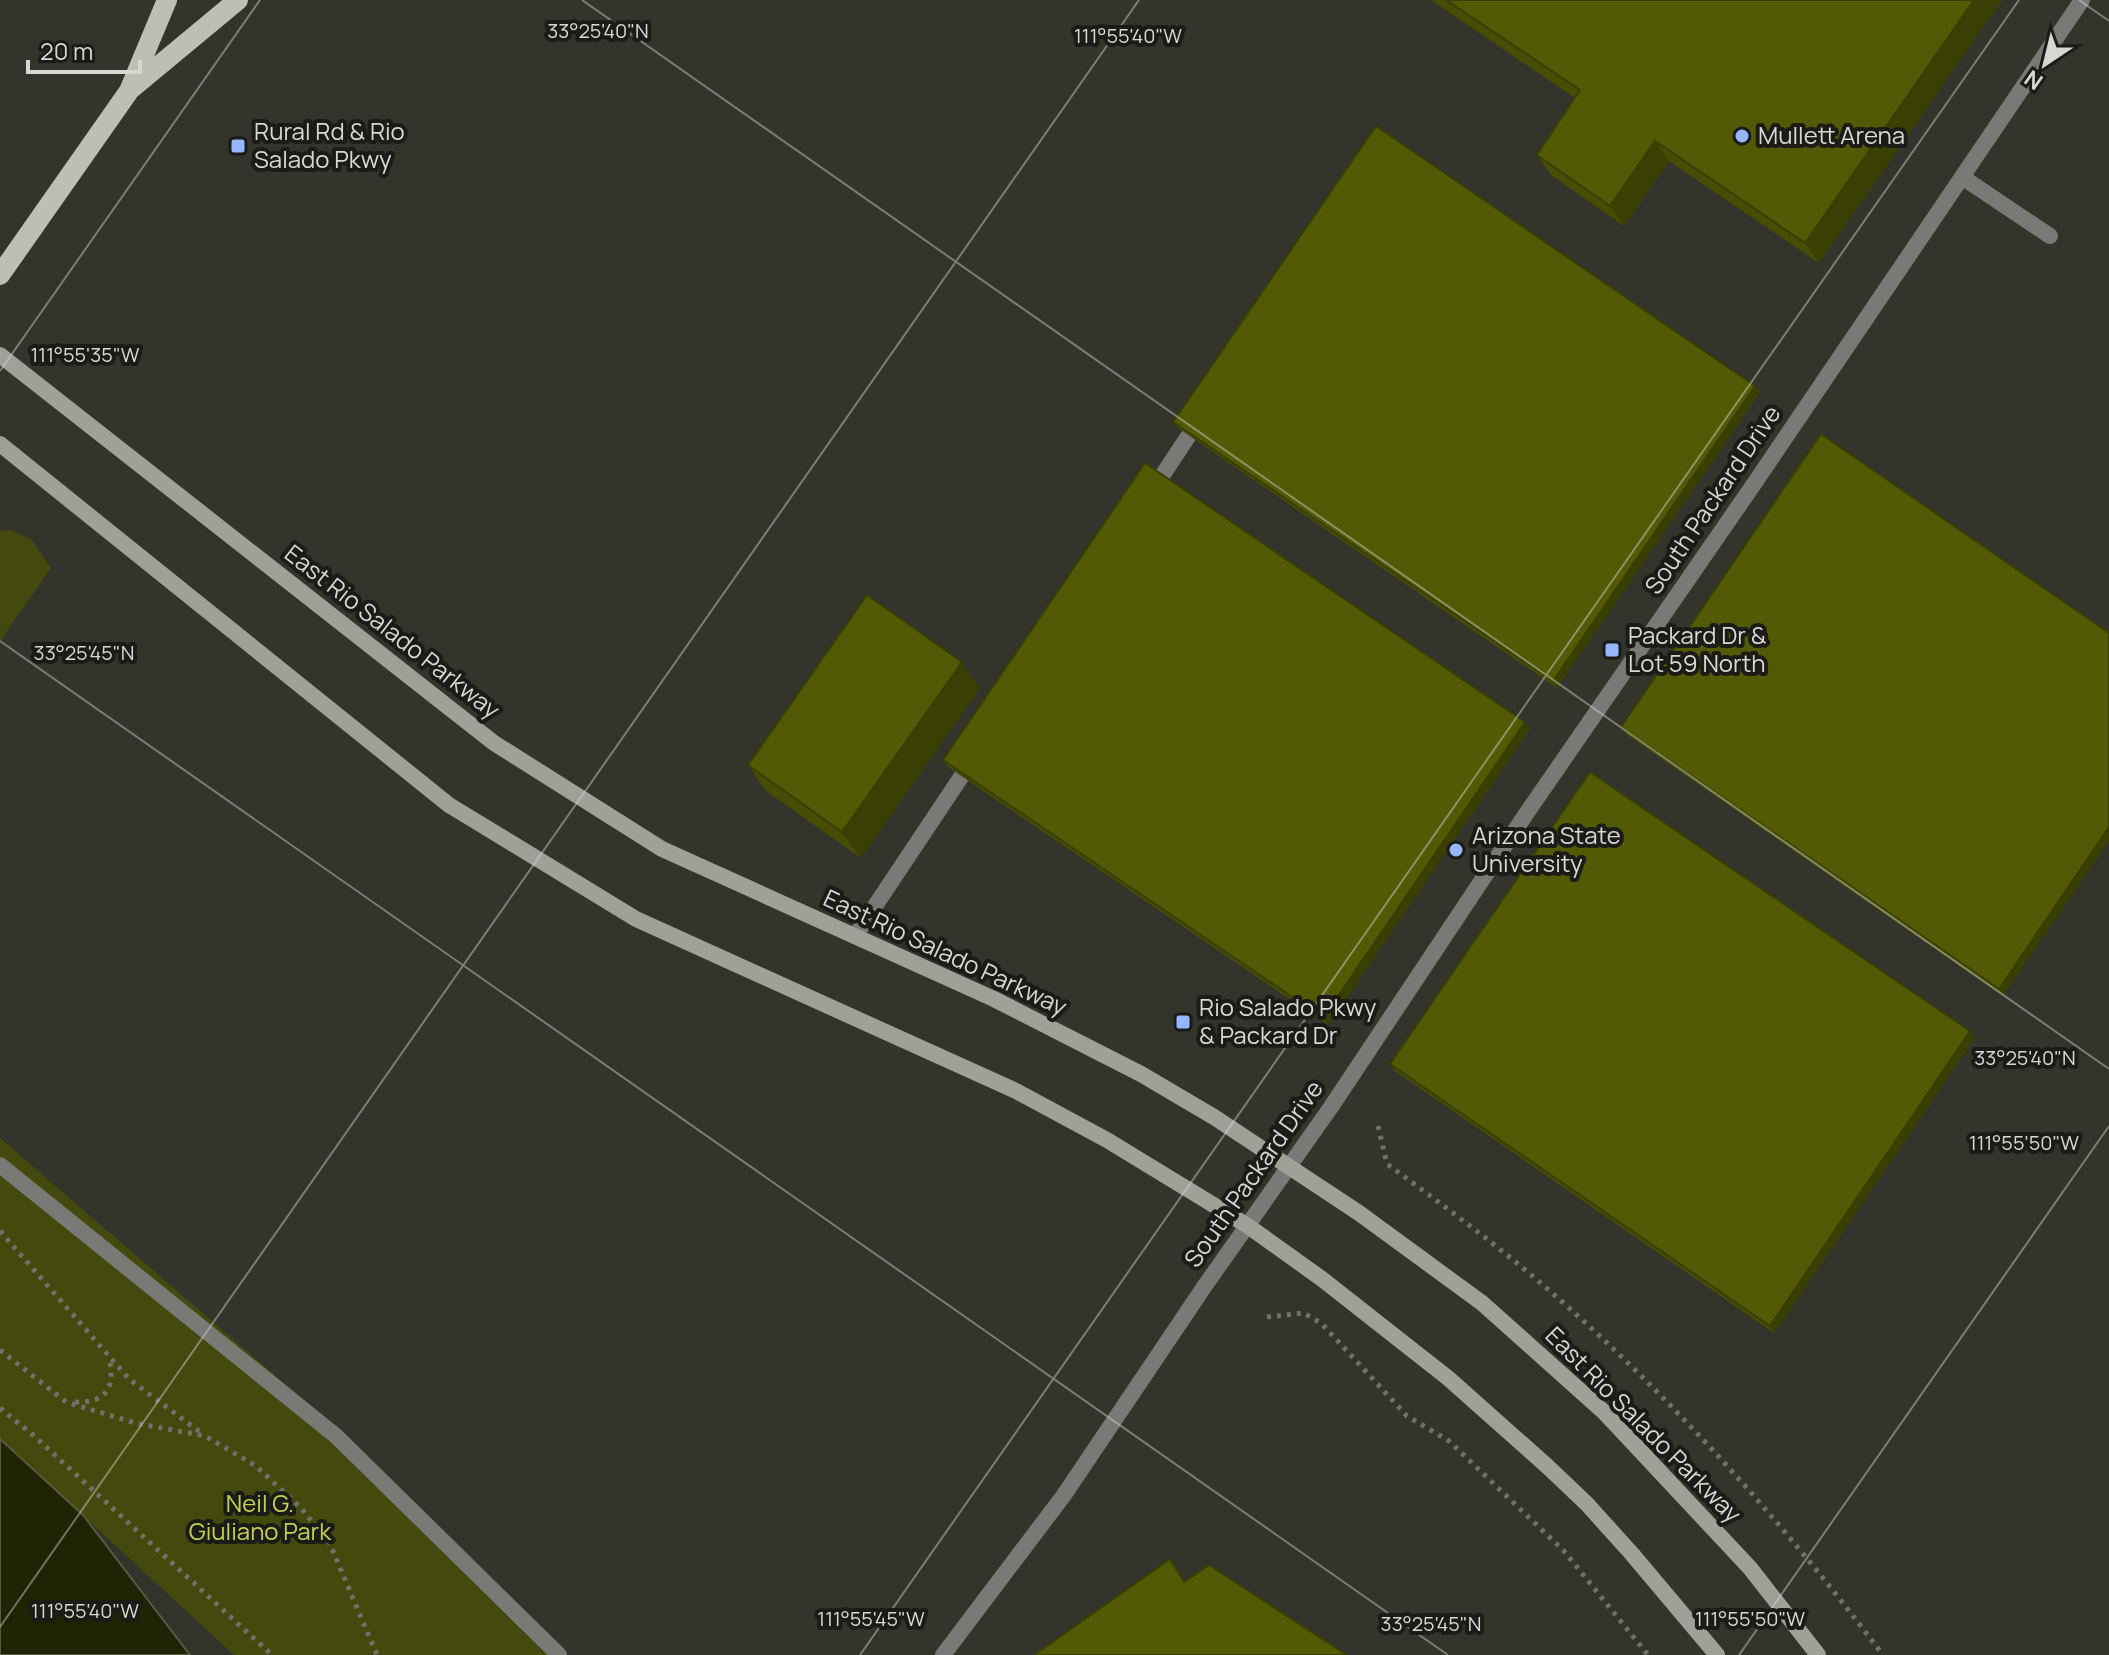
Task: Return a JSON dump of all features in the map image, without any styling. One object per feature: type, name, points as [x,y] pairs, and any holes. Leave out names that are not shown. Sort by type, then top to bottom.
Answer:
[{"type":"main road","points":[[0,275],[129,91],[167,0]]},
{"type":"main road","points":[[129,91],[238,0]]},
{"type":"main road","name":"East Rio Salado Parkway","points":[[0,355],[494,743],[662,849],[994,999],[1141,1074],[1214,1117],[1359,1213],[1482,1303],[1593,1402],[1750,1568],[1818,1655]]},
{"type":"main road","points":[[0,444],[449,805],[636,919],[1016,1091],[1107,1140],[1248,1226],[1322,1279],[1448,1378],[1547,1466],[1632,1554],[1717,1655]]},
{"type":"street","name":"South Packard Drive","points":[[943,1655],[1064,1495],[1290,1167],[1526,814],[2082,0]]},
{"type":"street","points":[[1962,177],[2050,236]]},
{"type":"street","points":[[1139,511],[1208,406]]},
{"type":"street","points":[[855,936],[979,750]]},
{"type":"street","points":[[0,1165],[336,1436],[559,1655]]},
{"type":"path","points":[[1378,1126],[1387,1164],[1560,1299],[1643,1380],[1738,1479],[1828,1583],[1883,1655]]},
{"type":"path","points":[[0,1231],[129,1379],[205,1436],[256,1466],[301,1508],[330,1544],[377,1655]]},
{"type":"path","points":[[1267,1317],[1304,1313],[1322,1324],[1407,1416],[1449,1441],[1564,1551],[1648,1655]]},
{"type":"path","points":[[0,1350],[66,1402],[135,1423],[205,1436]]},
{"type":"path","points":[[66,1402],[92,1402],[103,1396],[111,1381],[108,1355]]},
{"type":"path","points":[[0,1408],[272,1655]]},
{"type":"green space","points":[[10,530],[31,539],[51,568],[0,641],[0,531]]},
{"type":"green space","name":"Neil G. Giuliano Park","points":[[0,1138],[344,1435],[555,1655],[234,1655],[0,1439]]},
{"type":"shaded area","points":[[0,1439],[83,1515],[190,1655],[0,1655]]},
{"type":"building","name":"Mullett Arena","points":[[1446,0],[1974,0],[1805,243],[1655,141],[1610,206],[1537,155],[1580,90]]},
{"type":"building","points":[[1376,126],[1755,386],[1553,681],[1173,422]]},
{"type":"building","points":[[1821,434],[2109,633],[2109,827],[1999,989],[1621,727]]},
{"type":"building","points":[[1145,463],[1525,722],[1323,1018],[943,760]]},
{"type":"building","points":[[867,595],[962,662],[842,832],[748,765]]},
{"type":"building","points":[[1590,772],[1970,1031],[1770,1326],[1390,1064]]},
{"type":"building","points":[[1170,1559],[1184,1582],[1209,1565],[1347,1655],[1034,1655]]},
{"type":"place","name":"Mullett Arena","points":[[1742,136]]},
{"type":"place","name":"Rural Rd & Rio Salado Pkwy","points":[[238,146]]},
{"type":"place","name":"Packard Dr & Lot 59 North","points":[[1612,650]]},
{"type":"place","name":"Arizona State University","points":[[1456,850]]},
{"type":"place","name":"Rio Salado Pkwy & Packard Dr","points":[[1183,1022]]}]
